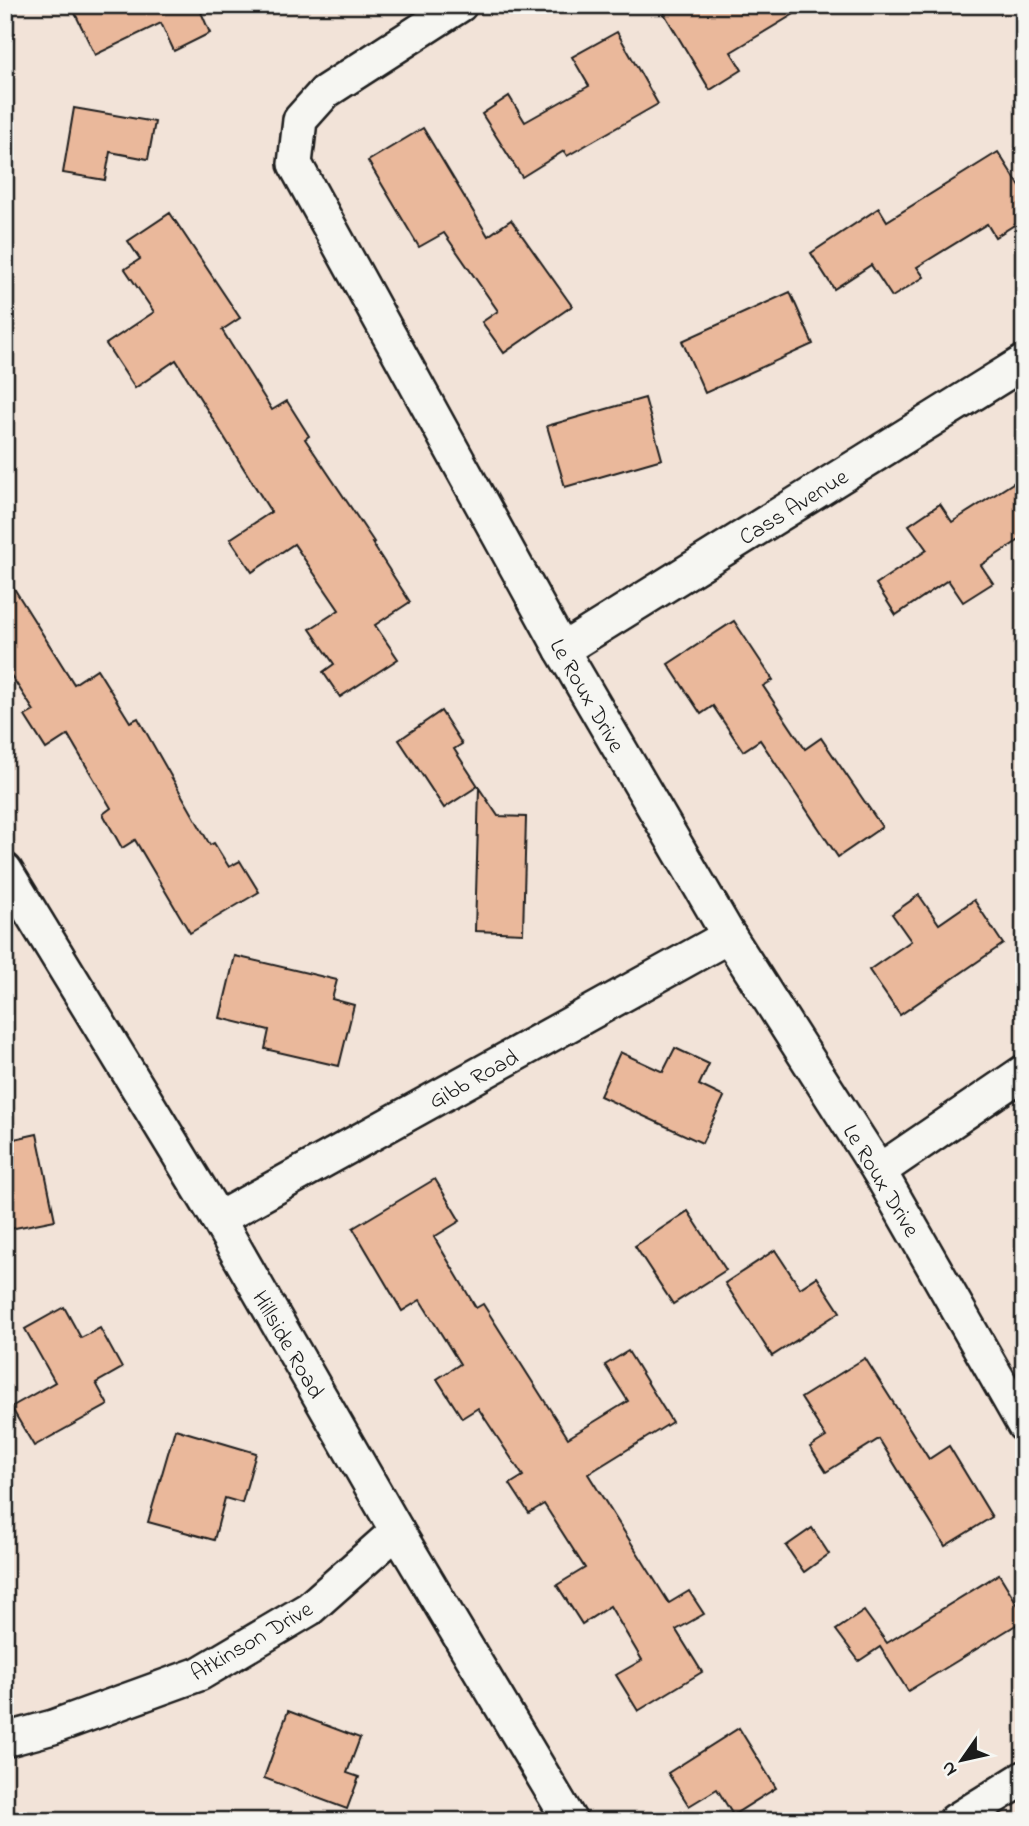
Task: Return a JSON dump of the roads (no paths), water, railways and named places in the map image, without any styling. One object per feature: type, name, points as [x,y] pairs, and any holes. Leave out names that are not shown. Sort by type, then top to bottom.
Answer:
[{"type":"street","name":"Le Roux Drive","points":[[460,5],[325,92],[300,120],[295,164],[562,650],[729,936],[879,1171],[1024,1424]]},
{"type":"street","name":"Cass Avenue","points":[[562,650],[1024,362]]},
{"type":"street","name":"Hillside Road","points":[[5,870],[218,1220],[397,1531],[570,1821]]},
{"type":"street","name":"Gibb Road","points":[[218,1220],[729,936]]},
{"type":"street","points":[[879,1171],[1024,1072]]},
{"type":"street","name":"Atkinson Drive","points":[[5,1740],[53,1727],[199,1674],[309,1609],[397,1531]]},
{"type":"street","points":[[955,1821],[1024,1778]]}]
